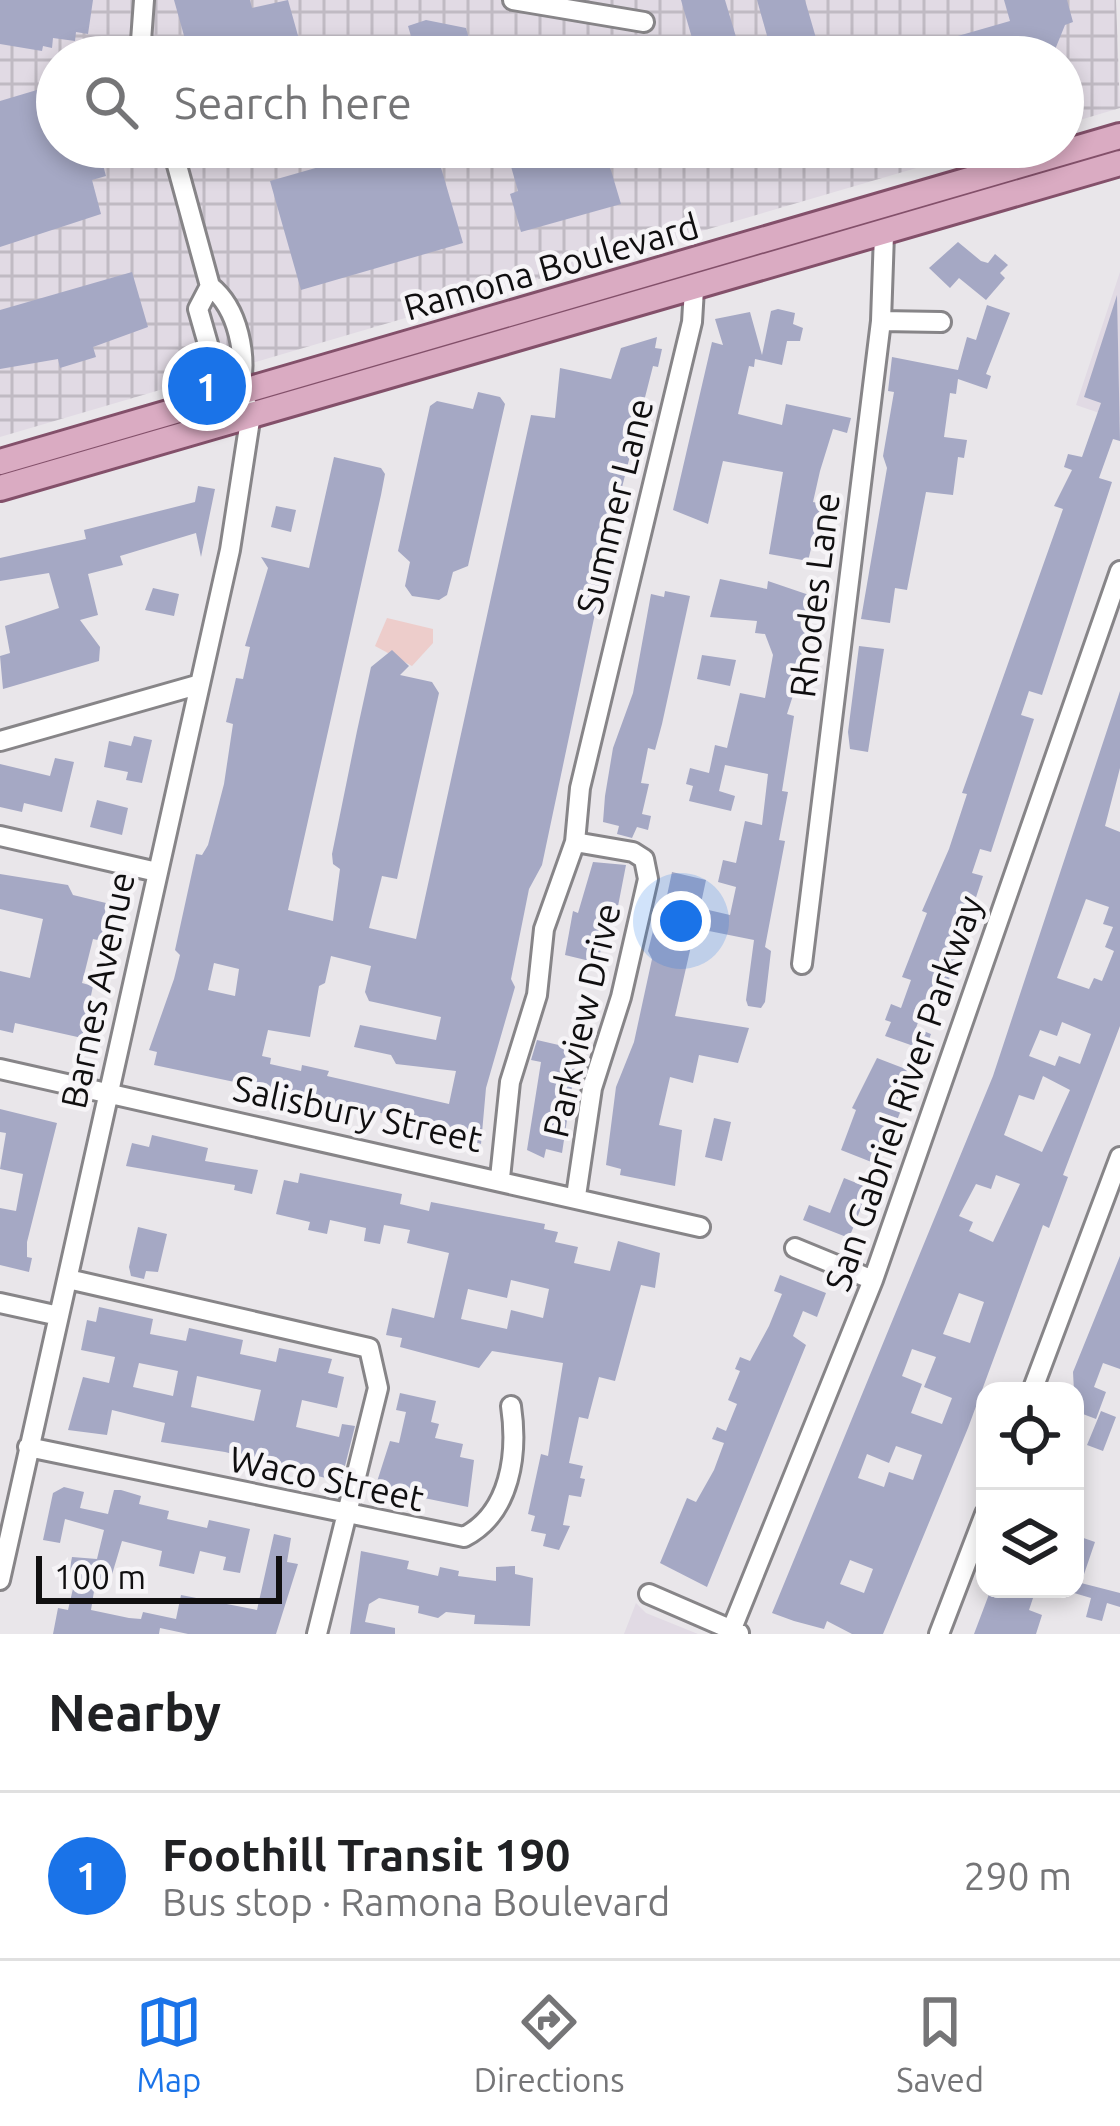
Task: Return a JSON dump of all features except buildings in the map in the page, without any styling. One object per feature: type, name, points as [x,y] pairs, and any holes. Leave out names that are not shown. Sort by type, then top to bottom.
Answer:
[{"type":"main road","name":"Ramona Boulevard","points":[[1084,147],[1120,136]]},
{"type":"main road","name":"Ramona Boulevard","points":[[0,462],[694,289],[1120,163]]},
{"type":"main road","name":"Ramona Boulevard","points":[[0,488],[246,402],[1015,168]]},
{"type":"street","points":[[141,36],[144,0]]},
{"type":"street","points":[[513,0],[644,22]]},
{"type":"street","points":[[178,168],[210,286],[199,309],[217,372],[246,402]]},
{"type":"street","name":"Rhodes Lane","points":[[802,964],[881,320],[884,234]]},
{"type":"street","name":"Barnes Avenue","points":[[0,1580],[5,1533],[68,1279],[230,550],[246,402],[245,365],[227,300],[210,286]]},
{"type":"street","name":"Summer Lane","points":[[592,737],[692,322],[694,289]]},
{"type":"street","points":[[881,320],[941,322]]},
{"type":"street","name":"San Gabriel River Parkway","points":[[736,1632],[874,1280],[1120,571]]},
{"type":"street","points":[[0,741],[197,686]]},
{"type":"street","name":"Parkview Drive","points":[[500,1178],[510,1082],[537,995],[544,929],[575,842],[592,737]]},
{"type":"street","points":[[0,836],[157,872]]},
{"type":"street","name":"Parkview Drive","points":[[575,842],[633,852],[644,860],[648,879],[621,997],[592,1088],[576,1196]]},
{"type":"street","name":"Salisbury Street","points":[[0,1069],[500,1178],[700,1227]]},
{"type":"street","points":[[1034,1382],[1120,1157]]},
{"type":"street","points":[[795,1248],[874,1280]]},
{"type":"street","points":[[68,1279],[369,1348],[378,1388],[317,1634]]},
{"type":"street","points":[[0,1303],[59,1316]]},
{"type":"street","name":"Waco Street","points":[[28,1447],[447,1538],[480,1529],[503,1497],[516,1435],[511,1406]]},
{"type":"street","points":[[940,1634],[976,1538]]},
{"type":"street","points":[[650,1594],[736,1632]]},
{"type":"shaded area","points":[[0,0],[1116,0],[1120,108],[1084,119],[1084,36],[36,36],[36,168],[916,168],[0,437]]},
{"type":"shaded area","points":[[1120,272],[1120,420],[1076,405]]},
{"type":"shaded area","points":[[387,618],[433,629],[433,643],[412,666],[375,646]]},
{"type":"shaded area","points":[[636,1603],[646,1613],[698,1634],[624,1634]]},
{"type":"place","name":"Foothill Transit 190","points":[[207,386]]}]
